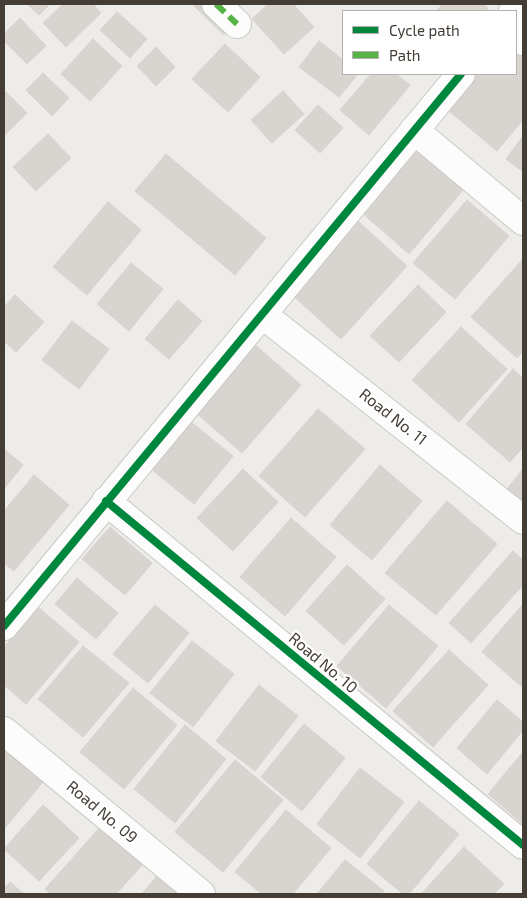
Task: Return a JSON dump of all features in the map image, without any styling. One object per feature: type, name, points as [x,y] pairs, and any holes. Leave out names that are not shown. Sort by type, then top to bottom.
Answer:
[{"type":"street","points":[[216,4],[237,24]]},
{"type":"street","points":[[4,626],[460,75]]},
{"type":"street","points":[[414,130],[523,221]]},
{"type":"street","name":"Road No. 11","points":[[262,314],[523,520]]},
{"type":"street","name":"Road No. 10","points":[[106,501],[523,845]]},
{"type":"street","name":"Road No. 09","points":[[4,730],[201,894]]},
{"type":"building","points":[[27,4],[50,4],[39,15]]},
{"type":"building","points":[[63,4],[93,4],[101,13],[66,47],[43,23]]},
{"type":"building","points":[[196,4],[225,4],[240,19],[224,35],[194,6]]},
{"type":"building","points":[[268,4],[293,4],[314,27],[284,54],[252,19]]},
{"type":"building","points":[[443,4],[483,4],[488,8],[487,10],[437,10]]},
{"type":"building","points":[[117,12],[147,39],[130,58],[100,30]]},
{"type":"building","points":[[20,18],[46,46],[27,64],[4,41],[4,34]]},
{"type":"building","points":[[517,36],[523,42],[523,120],[497,151],[442,105],[468,75],[517,75]]},
{"type":"building","points":[[93,39],[122,66],[90,101],[61,74]]},
{"type":"building","points":[[319,41],[342,59],[342,75],[357,75],[339,97],[299,67]]},
{"type":"building","points":[[225,44],[260,77],[228,112],[192,79]]},
{"type":"building","points":[[156,47],[175,67],[156,86],[137,66]]},
{"type":"building","points":[[43,73],[69,98],[52,116],[26,90]]},
{"type":"building","points":[[370,75],[397,75],[410,85],[369,135],[340,110]]},
{"type":"building","points":[[4,90],[27,113],[4,136]]},
{"type":"building","points":[[283,91],[304,114],[272,143],[251,120]]},
{"type":"building","points":[[318,105],[343,128],[320,153],[295,130]]},
{"type":"building","points":[[48,134],[71,158],[36,191],[13,167]]},
{"type":"building","points":[[523,136],[523,172],[506,159]]},
{"type":"building","points":[[420,140],[469,183],[409,254],[360,211]]},
{"type":"building","points":[[166,154],[266,238],[235,275],[135,191]]},
{"type":"building","points":[[467,200],[509,236],[455,299],[413,263]]},
{"type":"building","points":[[108,202],[141,230],[87,295],[53,267]]},
{"type":"building","points":[[358,221],[407,266],[341,339],[292,295]]},
{"type":"building","points":[[523,259],[523,351],[517,358],[471,317]]},
{"type":"building","points":[[131,263],[163,289],[129,331],[97,304]]},
{"type":"building","points":[[418,285],[446,312],[399,362],[370,336]]},
{"type":"building","points":[[15,295],[44,322],[16,352],[4,341],[4,307]]},
{"type":"building","points":[[178,300],[202,321],[169,359],[145,339]]},
{"type":"building","points":[[72,321],[109,349],[79,389],[42,360]]},
{"type":"building","points":[[461,327],[507,369],[459,422],[412,380]]},
{"type":"building","points":[[254,344],[301,385],[242,453],[195,412]]},
{"type":"building","points":[[513,369],[523,378],[523,447],[510,462],[466,424]]},
{"type":"building","points":[[318,409],[365,449],[305,517],[259,476]]},
{"type":"building","points":[[190,421],[233,456],[194,504],[151,469]]},
{"type":"building","points":[[4,449],[23,465],[4,489]]},
{"type":"building","points":[[380,465],[422,501],[372,560],[330,525]]},
{"type":"building","points":[[243,469],[278,502],[233,551],[197,518]]},
{"type":"building","points":[[523,469],[523,502],[507,489]]},
{"type":"building","points":[[34,475],[69,505],[14,571],[4,563],[4,511]]},
{"type":"building","points":[[447,501],[497,544],[436,615],[385,573]]},
{"type":"building","points":[[291,518],[336,557],[285,616],[240,577]]},
{"type":"building","points":[[110,527],[152,563],[125,595],[82,559]]},
{"type":"building","points":[[513,551],[523,560],[523,585],[471,643],[449,623]]},
{"type":"building","points":[[347,565],[385,599],[344,645],[306,611]]},
{"type":"building","points":[[77,578],[118,613],[96,639],[55,604]]},
{"type":"building","points":[[523,604],[523,684],[521,686],[482,652]]},
{"type":"building","points":[[155,605],[189,633],[148,683],[113,654]]},
{"type":"building","points":[[389,605],[438,646],[386,708],[337,666]]},
{"type":"building","points":[[38,607],[79,642],[26,704],[4,685],[4,647]]},
{"type":"building","points":[[192,641],[234,674],[193,727],[150,693]]},
{"type":"building","points":[[83,646],[129,683],[83,737],[38,699]]},
{"type":"building","points":[[449,650],[488,685],[433,747],[393,711]]},
{"type":"building","points":[[259,685],[298,716],[255,771],[216,741]]},
{"type":"building","points":[[133,688],[177,725],[124,789],[80,752]]},
{"type":"building","points":[[497,700],[523,722],[523,730],[487,774],[457,748]]},
{"type":"building","points":[[304,724],[345,758],[302,811],[261,777]]},
{"type":"building","points":[[185,725],[226,759],[175,823],[134,789]]},
{"type":"building","points":[[4,748],[43,782],[4,829]]},
{"type":"building","points":[[523,752],[523,824],[488,794]]},
{"type":"building","points":[[235,760],[283,800],[223,872],[175,832]]},
{"type":"building","points":[[360,768],[404,802],[360,858],[317,824]]},
{"type":"building","points":[[419,801],[459,834],[409,894],[403,894],[367,864]]},
{"type":"building","points":[[43,805],[79,838],[39,881],[4,849]]},
{"type":"building","points":[[286,810],[331,848],[293,894],[262,894],[235,872]]},
{"type":"building","points":[[102,825],[144,863],[116,894],[51,894],[45,889]]},
{"type":"building","points":[[464,847],[504,884],[494,894],[421,894]]},
{"type":"building","points":[[345,860],[384,891],[381,894],[317,894]]},
{"type":"building","points":[[156,877],[178,894],[142,894]]},
{"type":"building","points":[[10,882],[24,894],[4,894],[4,888]]},
{"type":"marked path","points":[[216,4],[237,24]]},
{"type":"cycle path","points":[[4,626],[460,75]]},
{"type":"cycle path","points":[[106,501],[523,845]]}]
